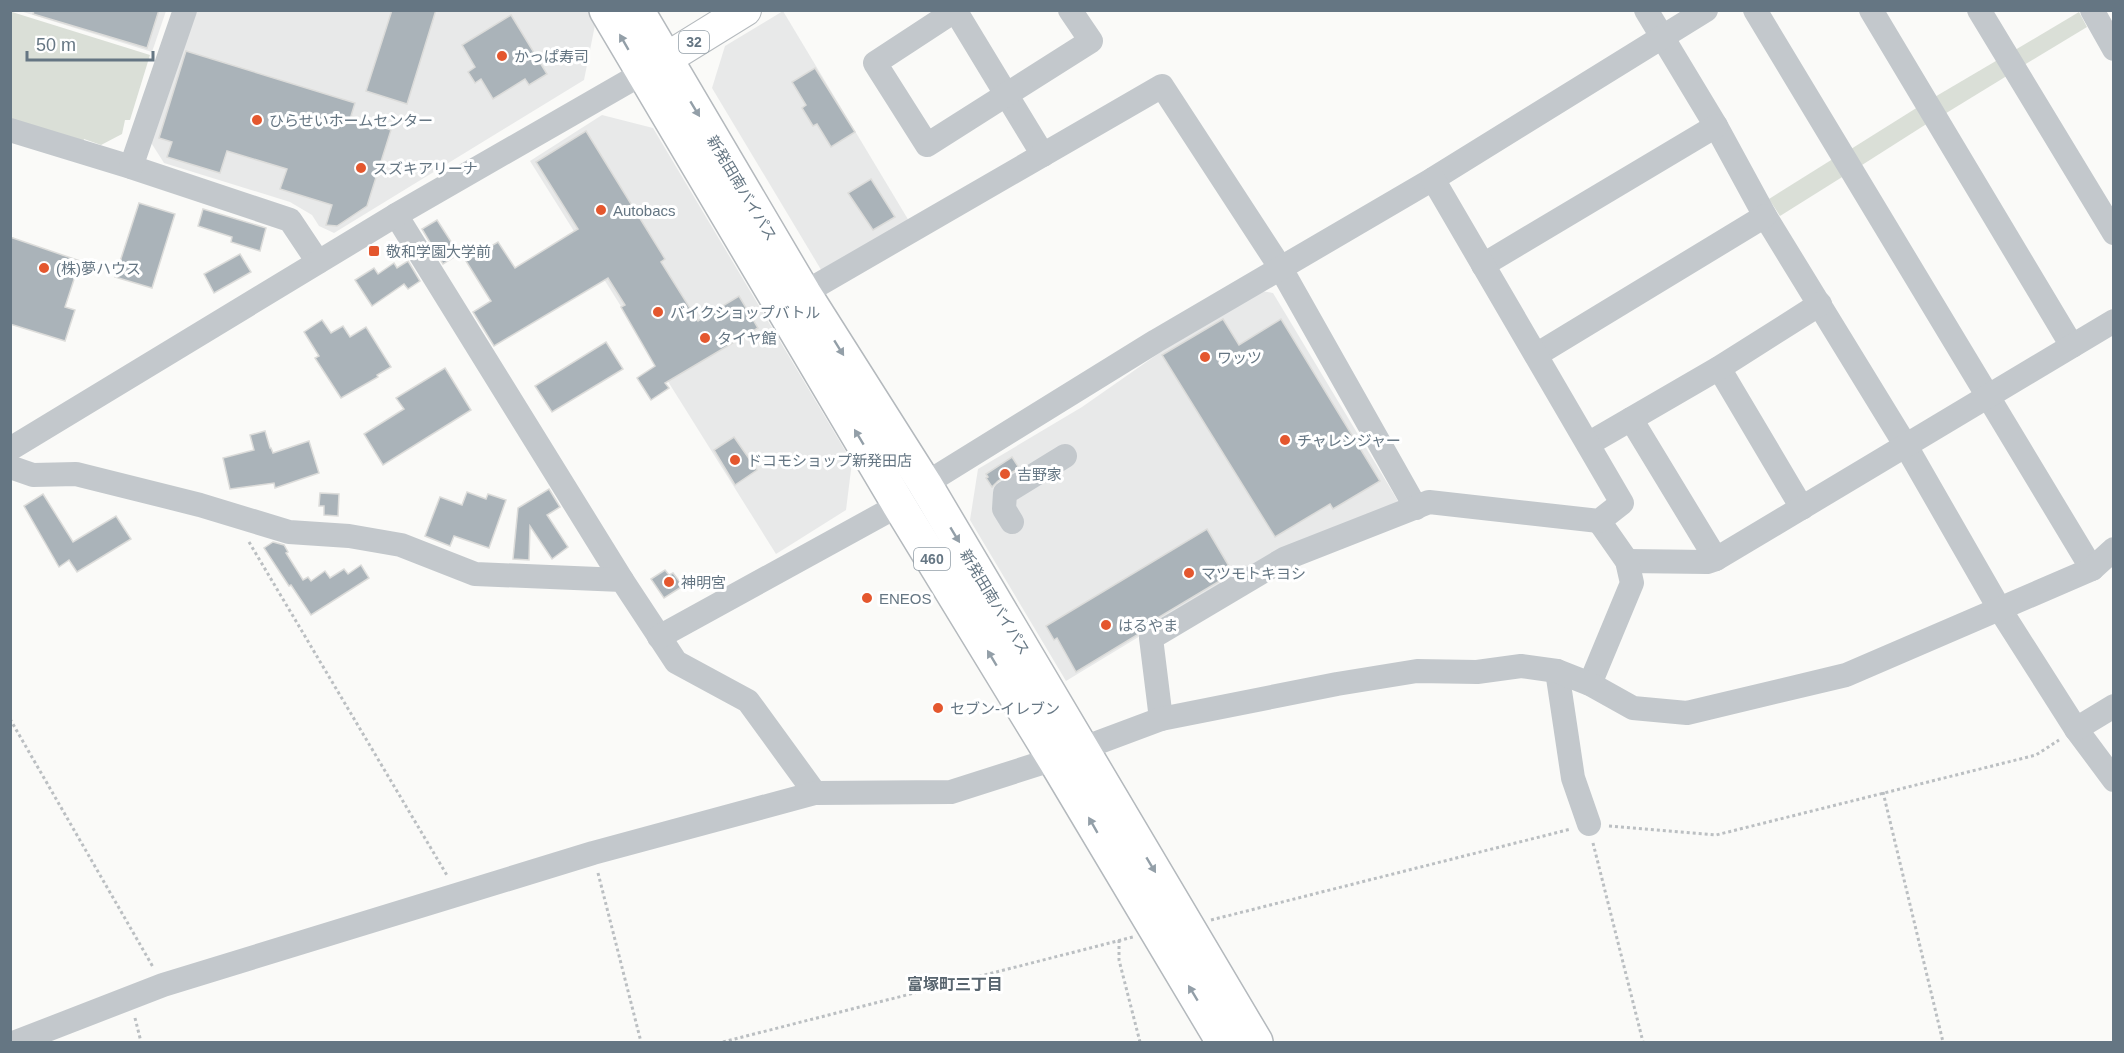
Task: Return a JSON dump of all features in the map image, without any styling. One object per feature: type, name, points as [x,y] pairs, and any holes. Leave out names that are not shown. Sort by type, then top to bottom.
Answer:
[{"type":"highway","name":"新発田南バイパス","points":[[606,10],[654,66],[804,293],[925,484],[1068,754],[1155,931],[1223,1042]]},
{"type":"highway","name":"新発田南バイパス","points":[[637,10],[654,66],[899,505],[1188,926],[1256,1042]]},
{"type":"main road","name":"32","points":[[654,66],[745,10]]},
{"type":"street","points":[[131,167],[184,10]]},
{"type":"street","points":[[1043,155],[1007,95],[955,11],[875,63],[927,145],[1007,95],[1091,41],[1070,10]]},
{"type":"street","points":[[1646,10],[1716,126],[1765,216],[1906,446],[1999,608],[2076,729],[2114,780]]},
{"type":"street","points":[[659,637],[899,505],[925,484],[1156,341],[1433,179],[1706,10]]},
{"type":"street","points":[[1755,10],[2092,569]]},
{"type":"street","points":[[1871,10],[2072,346]]},
{"type":"street","points":[[1979,10],[2114,233]]},
{"type":"street","points":[[2095,12],[2114,49]]},
{"type":"street","points":[[10,449],[318,261],[654,66]]},
{"type":"street","points":[[804,293],[1162,86],[1280,267],[1416,508]]},
{"type":"street","points":[[1483,265],[1716,126]]},
{"type":"street","points":[[10,130],[131,167],[290,220],[318,261]]},
{"type":"street","points":[[1161,719],[1151,638],[1284,560],[1429,502],[1599,521],[1622,503],[1433,179]]},
{"type":"street","points":[[396,215],[622,580],[676,662],[748,701],[815,793]]},
{"type":"street","points":[[1536,355],[1765,216]]},
{"type":"street","points":[[1588,444],[1719,368],[1820,304]]},
{"type":"street","points":[[1627,561],[1707,562],[1716,559],[2114,321]]},
{"type":"street","points":[[1719,368],[1802,508]]},
{"type":"street","points":[[1631,419],[1716,559]]},
{"type":"street","points":[[1012,522],[1004,509],[1005,493],[1065,456]]},
{"type":"street","points":[[10,467],[33,475],[76,474],[200,505],[289,532],[350,536],[401,545],[475,574],[622,580]]},
{"type":"street","points":[[1590,684],[1632,583],[1627,561],[1599,521]]},
{"type":"street","points":[[16,1042],[163,986],[593,853],[815,793],[951,792],[1068,754],[1161,719],[1338,684],[1417,671],[1477,672],[1521,666],[1557,671],[1590,684],[1633,708],[1687,713],[1846,675],[2092,569],[2114,549]]},
{"type":"street","points":[[1557,671],[1573,778],[1589,824]]},
{"type":"street","points":[[2076,729],[2114,706]]},
{"type":"path","points":[[234,517],[457,894]]},
{"type":"path","points":[[10,719],[163,986]]},
{"type":"path","points":[[1188,926],[1589,824],[1716,835],[2036,755],[2076,729]]},
{"type":"path","points":[[1884,792],[1943,1042]]},
{"type":"path","points":[[1589,824],[1642,1042]]},
{"type":"path","points":[[593,853],[641,1042]]},
{"type":"path","points":[[723,1042],[1155,931]]},
{"type":"path","points":[[1119,940],[1119,960],[1140,1042]]},
{"type":"path","points":[[130,997],[141,1042]]},
{"type":"shaded area","points":[[587,10],[595,25],[584,80],[334,233],[319,226],[312,215],[290,202],[164,163],[150,141],[193,11]]},
{"type":"shaded area","points":[[20,11],[166,11],[152,52]]},
{"type":"shaded area","points":[[783,11],[909,221],[823,273],[712,88],[725,46]]},
{"type":"shaded area","points":[[12,12],[150,55],[130,120],[125,120],[122,134],[101,145],[84,139],[83,144],[11,122],[10,18]]},
{"type":"shaded area","points":[[2079,12],[2087,27],[2024,65],[2015,50]]},
{"type":"shaded area","points":[[2001,58],[2010,74],[1943,115],[1933,98]]},
{"type":"shaded area","points":[[1918,107],[1928,123],[1862,165],[1851,149]]},
{"type":"shaded area","points":[[602,115],[653,128],[852,462],[846,510],[776,554],[530,161]]},
{"type":"shaded area","points":[[1836,157],[1847,174],[1780,216],[1769,199]]},
{"type":"shaded area","points":[[1261,291],[1273,293],[1401,506],[1277,553],[1066,681],[970,520],[978,469],[1082,407],[1165,349]]},
{"type":"building","points":[[34,10],[159,10],[147,48],[33,14]]},
{"type":"building","points":[[392,10],[436,10],[407,104],[366,91]]},
{"type":"building","name":"かっぱ寿司","points":[[511,15],[547,74],[529,85],[525,79],[493,99],[481,79],[475,83],[468,72],[475,67],[462,45]]},
{"type":"building","name":"ひらせいホームセンター","points":[[186,51],[355,103],[351,116],[391,130],[367,206],[337,226],[326,225],[332,205],[280,189],[287,169],[227,151],[220,173],[167,157],[172,142],[159,138]]},
{"type":"building","points":[[815,68],[855,132],[831,147],[817,124],[813,126],[802,108],[806,105],[792,82]]},
{"type":"building","points":[[586,131],[665,259],[661,262],[698,321],[739,296],[758,328],[665,383],[669,388],[651,400],[637,378],[655,366],[621,307],[625,305],[608,278],[494,346],[473,312],[491,301],[466,261],[498,242],[515,268],[578,229],[536,162]]},
{"type":"building","points":[[871,179],[895,217],[873,230],[848,193]]},
{"type":"building","points":[[139,203],[175,214],[152,288],[115,277]]},
{"type":"building","points":[[203,209],[266,228],[260,251],[231,242],[232,237],[198,226]]},
{"type":"building","points":[[437,220],[459,254],[443,264],[422,229]]},
{"type":"building","points":[[10,237],[80,261],[65,307],[75,310],[65,341],[10,324]]},
{"type":"building","points":[[240,254],[251,272],[214,293],[204,274]]},
{"type":"building","points":[[408,261],[420,281],[408,289],[404,284],[372,306],[355,280],[374,268],[378,274],[394,263],[397,268]]},
{"type":"building","name":"チャレンジャー","points":[[1223,319],[1239,345],[1281,319],[1380,481],[1333,509],[1330,504],[1275,537],[1162,355]]},
{"type":"building","points":[[322,320],[331,333],[343,326],[350,337],[366,327],[391,367],[341,398],[315,358],[319,356],[304,332]]},
{"type":"building","points":[[606,342],[623,369],[552,412],[535,386]]},
{"type":"building","points":[[445,368],[471,410],[383,465],[364,434],[404,409],[396,398]]},
{"type":"building","points":[[265,431],[273,453],[309,441],[319,473],[275,488],[274,483],[230,489],[223,458],[254,450],[250,435]]},
{"type":"building","name":"ドコモショップ新発田店","points":[[734,437],[757,470],[735,485],[714,450]]},
{"type":"building","name":"吉野家","points":[[1012,457],[1019,468],[992,487],[986,474]]},
{"type":"building","points":[[549,489],[560,507],[547,515],[568,547],[552,559],[530,526],[529,560],[513,559],[518,508]]},
{"type":"building","points":[[467,492],[486,499],[488,494],[506,500],[489,548],[454,536],[450,546],[425,536],[440,497],[462,505]]},
{"type":"building","points":[[320,493],[339,494],[338,516],[324,515],[324,506],[319,506]]},
{"type":"building","points":[[43,494],[73,542],[116,516],[131,539],[77,572],[69,560],[59,567],[24,506]]},
{"type":"building","points":[[1207,529],[1233,573],[1144,626],[1137,635],[1076,672],[1057,638],[1054,640],[1046,626]]},
{"type":"building","points":[[273,542],[284,545],[288,552],[286,553],[303,580],[308,577],[311,581],[325,571],[330,578],[344,569],[348,574],[361,565],[369,578],[311,615],[264,548]]},
{"type":"building","name":"神明宮","points":[[665,570],[669,575],[673,573],[683,586],[664,598],[651,579]]},
{"type":"place","name":"かっぱ寿司","points":[[502,56]]},
{"type":"place","name":"ひらせいホームセンター","points":[[257,120]]},
{"type":"place","name":"スズキアリーナ","points":[[361,168]]},
{"type":"place","name":"Autobacs","points":[[601,210]]},
{"type":"place","name":"敬和学園大学前","points":[[374,251]]},
{"type":"place","name":"(株)夢ハウス","points":[[44,268]]},
{"type":"place","name":"バイクショップバトル","points":[[658,312]]},
{"type":"place","name":"タイヤ館","points":[[705,338]]},
{"type":"place","name":"ワッツ","points":[[1205,357]]},
{"type":"place","name":"チャレンジャー","points":[[1285,440]]},
{"type":"place","name":"ドコモショップ新発田店","points":[[735,460]]},
{"type":"place","name":"吉野家","points":[[1005,474]]},
{"type":"place","name":"マツモトキヨシ","points":[[1189,573]]},
{"type":"place","name":"神明宮","points":[[669,582]]},
{"type":"place","name":"ENEOS","points":[[867,598]]},
{"type":"place","name":"はるやま","points":[[1106,625]]},
{"type":"place","name":"セブン-イレブン","points":[[938,708]]},
{"type":"district","name":"富塚町三丁目","points":[[955,984]]}]
